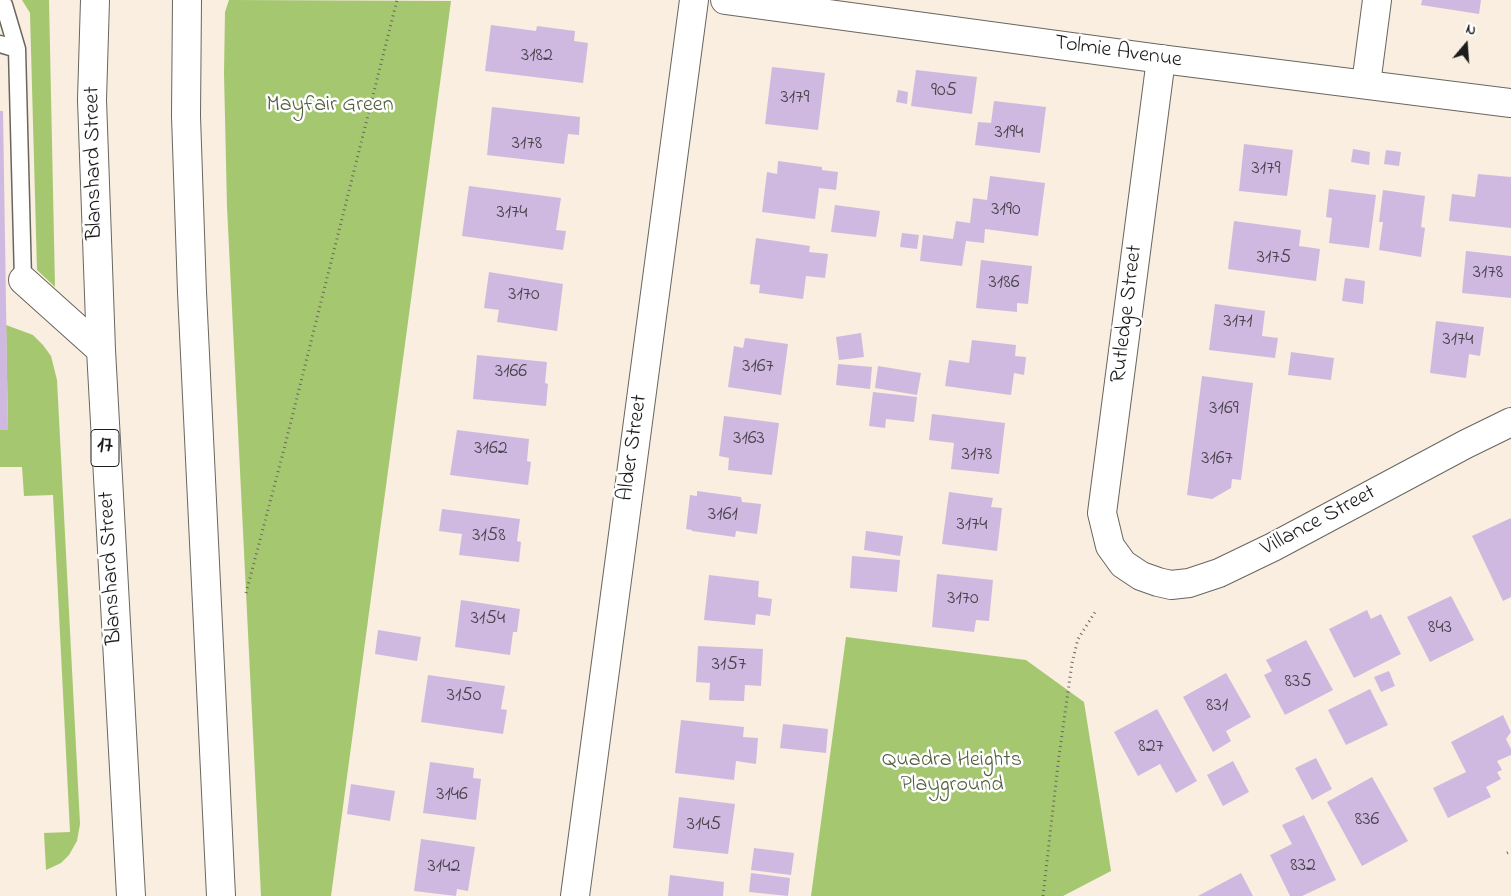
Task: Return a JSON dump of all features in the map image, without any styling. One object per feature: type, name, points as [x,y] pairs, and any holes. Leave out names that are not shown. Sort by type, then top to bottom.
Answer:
[{"type":"street","name":"Blanshard Street","points":[[95,0],[92,100],[101,350],[131,896]]},
{"type":"street","points":[[187,0],[186,116],[191,282],[221,896]]},
{"type":"street","name":"Alder Street","points":[[575,896],[694,0]]},
{"type":"street","name":"Tolmie Avenue","points":[[725,0],[1161,59],[1511,103]]},
{"type":"street","points":[[1366,84],[1377,0]]},
{"type":"street","name":"Rutledge Street","points":[[1123,564],[1110,546],[1102,513],[1161,59]]},
{"type":"street","points":[[22,280],[101,350]]},
{"type":"street","name":"Villance Street","points":[[1123,564],[1141,576],[1171,585],[1189,583],[1219,573],[1273,547],[1511,422]]},
{"type":"lane","points":[[0,0],[4,5],[17,49],[22,280]]},
{"type":"lane","points":[[0,44],[17,49]]},
{"type":"path","points":[[246,593],[284,453],[397,0]]},
{"type":"path","points":[[1043,896],[1072,663],[1078,639],[1097,610]]},
{"type":"path","points":[[1506,853],[1511,851]]},
{"type":"green space","points":[[22,0],[49,0],[55,287],[37,270],[30,13]]},
{"type":"green space","name":"Mayfair Green","points":[[229,0],[451,1],[331,896],[261,896],[227,207],[224,73],[225,12]]},
{"type":"green space","points":[[6,325],[33,335],[43,345],[51,356],[57,380],[80,824],[77,841],[69,855],[61,863],[46,870],[44,833],[70,832],[53,495],[24,496],[22,467],[0,467],[0,430],[8,430]]},
{"type":"green space","name":"Quadra Heights Playground","points":[[846,637],[1026,660],[1084,702],[1111,871],[1063,896],[811,896]]},
{"type":"building","points":[[1422,0],[1481,0],[1479,14],[1421,5]]},
{"type":"building","points":[[491,25],[536,31],[537,26],[575,31],[574,41],[588,43],[583,83],[485,71]]},
{"type":"building","points":[[772,67],[825,73],[818,130],[765,124]]},
{"type":"building","points":[[916,70],[977,77],[972,114],[911,106]]},
{"type":"building","points":[[898,90],[908,92],[907,104],[896,102]]},
{"type":"building","points":[[994,101],[1046,107],[1040,153],[975,145],[978,122],[991,123]]},
{"type":"building","points":[[492,107],[580,117],[579,135],[568,134],[564,164],[487,155]]},
{"type":"building","points":[[0,111],[3,111],[8,430],[0,430]]},
{"type":"building","points":[[1244,144],[1293,150],[1287,196],[1239,191]]},
{"type":"building","points":[[1353,149],[1370,152],[1369,165],[1351,162]]},
{"type":"building","points":[[1386,150],[1401,152],[1399,166],[1384,164]]},
{"type":"building","points":[[778,161],[822,167],[822,170],[838,172],[836,190],[819,188],[815,219],[762,212],[767,172],[777,174]]},
{"type":"building","points":[[1478,174],[1511,177],[1511,228],[1449,221],[1452,194],[1475,197]]},
{"type":"building","points":[[990,176],[1045,183],[1038,236],[985,229],[984,243],[966,241],[962,266],[920,261],[923,235],[953,239],[956,221],[970,223],[973,198],[987,200]]},
{"type":"building","points":[[469,186],[561,198],[556,230],[566,231],[563,250],[462,236]]},
{"type":"building","points":[[1329,189],[1376,195],[1369,248],[1329,243],[1332,218],[1326,217]]},
{"type":"building","points":[[1383,190],[1425,196],[1421,227],[1425,228],[1421,257],[1379,250],[1383,222],[1379,222]]},
{"type":"building","points":[[835,205],[880,211],[876,237],[831,232]]},
{"type":"building","points":[[1234,221],[1301,230],[1299,246],[1320,249],[1316,281],[1228,269]]},
{"type":"building","points":[[902,233],[919,235],[917,249],[900,247]]},
{"type":"building","points":[[756,238],[810,246],[809,252],[828,254],[825,278],[806,276],[803,299],[759,293],[760,285],[750,284]]},
{"type":"building","points":[[1466,251],[1511,256],[1511,298],[1462,293]]},
{"type":"building","points":[[981,260],[1032,266],[1028,304],[1017,303],[1017,312],[976,308]]},
{"type":"building","points":[[489,272],[563,284],[557,331],[497,322],[499,310],[484,308]]},
{"type":"building","points":[[1345,278],[1365,281],[1363,304],[1342,301]]},
{"type":"building","points":[[1215,304],[1265,311],[1262,336],[1278,338],[1275,358],[1209,350]]},
{"type":"building","points":[[1436,321],[1484,327],[1480,356],[1469,354],[1466,378],[1430,373]]},
{"type":"building","points":[[861,333],[864,357],[839,360],[836,337]]},
{"type":"building","points":[[745,338],[788,344],[781,395],[728,387],[734,346],[743,348]]},
{"type":"building","points":[[972,340],[1016,345],[1015,356],[1026,357],[1024,375],[1014,373],[1011,395],[945,386],[949,360],[969,363]]},
{"type":"building","points":[[1291,352],[1334,358],[1331,380],[1288,375]]},
{"type":"building","points":[[477,355],[547,362],[545,383],[548,384],[546,406],[473,399]]},
{"type":"building","points":[[838,364],[872,367],[870,389],[836,385]]},
{"type":"building","points":[[878,366],[921,373],[917,395],[875,388]]},
{"type":"building","points":[[1202,376],[1253,383],[1241,480],[1232,479],[1231,488],[1212,499],[1187,495]]},
{"type":"building","points":[[873,392],[917,397],[914,422],[886,419],[885,428],[869,426]]},
{"type":"building","points":[[932,414],[1005,423],[999,474],[951,469],[954,443],[929,440]]},
{"type":"building","points":[[724,416],[779,423],[772,475],[728,470],[729,458],[719,456]]},
{"type":"building","points":[[457,430],[529,439],[527,461],[531,462],[528,485],[450,475]]},
{"type":"building","points":[[697,491],[741,497],[742,502],[761,504],[757,534],[736,531],[735,537],[686,529],[690,495],[697,496]]},
{"type":"building","points":[[949,492],[993,498],[991,507],[1002,508],[997,551],[942,544]]},
{"type":"building","points":[[442,509],[520,519],[517,541],[521,542],[519,562],[459,555],[462,534],[439,531]]},
{"type":"building","points":[[1511,518],[1511,597],[1503,601],[1472,536]]},
{"type":"building","points":[[866,531],[903,536],[900,556],[864,550]]},
{"type":"building","points":[[852,556],[900,560],[897,592],[850,588]]},
{"type":"building","points":[[937,574],[993,580],[989,621],[976,620],[974,632],[932,627]]},
{"type":"building","points":[[709,575],[759,581],[758,597],[772,599],[770,616],[756,614],[755,625],[704,620]]},
{"type":"building","points":[[1451,596],[1474,640],[1430,662],[1407,617]]},
{"type":"building","points":[[461,600],[520,609],[517,632],[513,632],[510,655],[455,647]]},
{"type":"building","points":[[1367,610],[1371,619],[1381,614],[1401,654],[1354,678],[1329,629]]},
{"type":"building","points":[[378,630],[421,637],[417,661],[375,654]]},
{"type":"building","points":[[1306,640],[1333,690],[1285,715],[1264,675],[1272,671],[1266,660]]},
{"type":"building","points":[[698,646],[763,649],[761,686],[745,685],[744,701],[709,700],[710,683],[696,682]]},
{"type":"building","points":[[1389,671],[1395,686],[1381,692],[1374,677]]},
{"type":"building","points":[[1226,673],[1251,717],[1226,731],[1231,741],[1213,752],[1183,697]]},
{"type":"building","points":[[428,675],[505,686],[501,709],[507,710],[503,734],[421,722]]},
{"type":"building","points":[[1370,689],[1388,725],[1346,745],[1328,710]]},
{"type":"building","points":[[1157,709],[1197,781],[1176,793],[1160,764],[1138,776],[1114,732]]},
{"type":"building","points":[[1503,715],[1511,732],[1506,739],[1511,749],[1511,755],[1497,761],[1502,770],[1497,772],[1501,779],[1486,787],[1491,797],[1448,818],[1433,788],[1466,772],[1451,742]]},
{"type":"building","points":[[681,720],[744,727],[743,737],[758,738],[756,764],[736,761],[734,780],[675,773]]},
{"type":"building","points":[[783,724],[828,729],[826,753],[780,748]]},
{"type":"building","points":[[1316,758],[1332,789],[1312,800],[1295,768]]},
{"type":"building","points":[[1233,761],[1249,792],[1223,806],[1207,775]]},
{"type":"building","points":[[430,762],[474,768],[473,778],[481,779],[476,820],[423,813]]},
{"type":"building","points":[[1372,777],[1408,841],[1362,866],[1327,802]]},
{"type":"building","points":[[351,784],[395,791],[390,821],[347,814]]},
{"type":"building","points":[[679,797],[735,804],[728,854],[673,848]]},
{"type":"building","points":[[1304,815],[1336,880],[1302,896],[1290,896],[1270,855],[1292,844],[1282,825]]},
{"type":"building","points":[[421,839],[475,847],[468,891],[457,889],[456,896],[414,891]]},
{"type":"building","points":[[754,848],[794,853],[791,875],[751,870]]},
{"type":"building","points":[[751,873],[790,878],[788,896],[749,892]]},
{"type":"building","points":[[1241,873],[1253,896],[1198,896]]},
{"type":"building","points":[[670,875],[724,882],[723,896],[668,896]]}]
